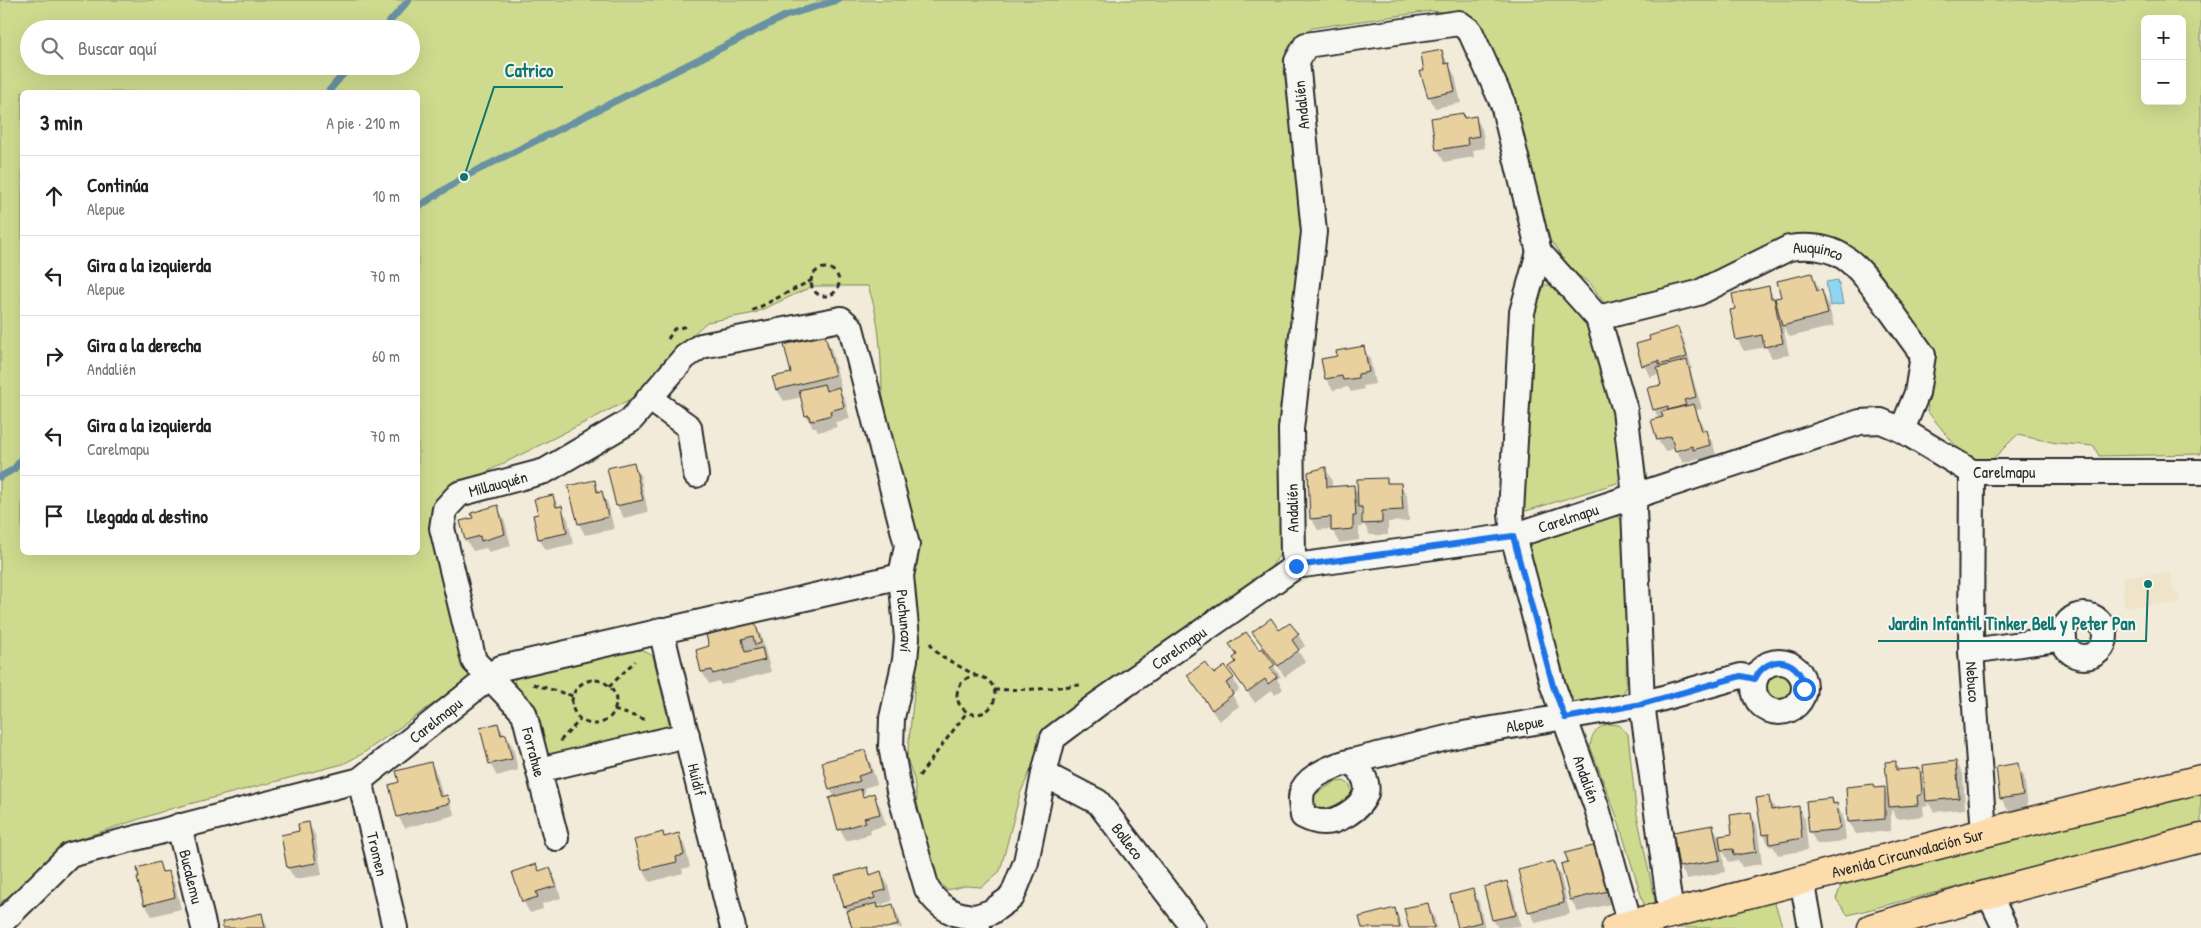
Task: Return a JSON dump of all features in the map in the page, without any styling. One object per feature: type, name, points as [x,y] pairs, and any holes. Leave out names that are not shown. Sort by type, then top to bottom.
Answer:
[{"type":"main road","name":"Avenida Circunvalación Sur","points":[[1623,926],[1984,832],[2201,779]]},
{"type":"main road","points":[[1872,928],[1989,894],[2201,838]]},
{"type":"street","name":"Andalién","points":[[1296,566],[1293,554],[1291,430],[1314,232],[1297,61],[1306,46],[1459,23],[1470,31],[1503,104],[1539,252],[1598,318],[1625,410],[1635,496],[1642,704],[1671,914]]},
{"type":"street","name":"Auquinco","points":[[1598,318],[1698,293],[1789,248],[1802,246],[1826,249],[1844,257],[1860,269],[1923,355],[1918,393],[1902,430]]},
{"type":"street","name":"Andalién","points":[[1539,252],[1522,312],[1512,513],[1513,536],[1553,686],[1597,808],[1623,926]]},
{"type":"street","name":"Millauquén","points":[[488,678],[474,661],[442,528],[445,508],[459,494],[545,471],[630,421],[686,357],[701,346],[841,319]]},
{"type":"street","name":"Puchuncaví","points":[[841,319],[851,328],[907,545],[901,576],[907,638],[902,682],[890,732],[899,791],[927,889],[934,900],[943,908],[977,922]]},
{"type":"street","points":[[649,398],[689,427],[696,475]]},
{"type":"street","name":"Carelmapu","points":[[977,922],[1012,897],[1026,862],[1044,774],[1054,738],[1098,704],[1296,566],[1513,536],[1860,422],[1880,421],[1902,430],[1972,472],[2201,472]]},
{"type":"street","name":"Nebuco","points":[[1972,472],[1971,651],[1984,832]]},
{"type":"street","name":"Carelmapu","points":[[11,920],[70,855],[360,780],[501,668],[901,576]]},
{"type":"street","name":"Huidif","points":[[662,630],[734,928]]},
{"type":"street","points":[[1971,651],[2064,638]]},
{"type":"street","name":"Alepue","points":[[1354,761],[1462,734],[1642,704],[1741,676],[1755,679]]},
{"type":"street","name":"Forrahue","points":[[488,678],[524,713],[556,838]]},
{"type":"street","points":[[539,770],[687,735]]},
{"type":"street","name":"Bolleco","points":[[1044,774],[1098,802],[1194,928]]},
{"type":"street","name":"Tromen","points":[[360,780],[395,928]]},
{"type":"street","name":"Bucalemu","points":[[179,826],[204,928]]},
{"type":"street","points":[[1802,880],[1811,928]]},
{"type":"street","points":[[1989,894],[2005,928]]},
{"type":"path","points":[[824,268],[836,273],[839,281],[833,293],[825,296],[816,292],[812,280],[815,272],[824,268]]},
{"type":"path","points":[[907,638],[925,638],[939,655],[976,676],[987,680],[994,690],[995,696],[990,707],[980,714],[967,712],[958,703],[957,690],[964,680],[976,676]]},
{"type":"path","points":[[590,680],[604,683],[609,687],[616,699],[615,706],[608,719],[594,724],[580,720],[572,707],[573,696],[578,687],[590,680]]},
{"type":"path","points":[[994,690],[1039,689],[1081,685],[1098,704]]},
{"type":"path","points":[[899,791],[914,783],[967,712]]},
{"type":"shaded area","points":[[2171,573],[2173,592],[2178,592],[2179,603],[2124,607],[2123,576]]},
{"type":"green space","points":[[0,0],[2201,0],[2201,454],[2099,456],[2094,446],[2057,443],[2017,435],[1992,460],[1969,462],[1927,411],[1928,406],[1922,402],[1926,384],[1880,291],[1854,250],[1799,235],[1680,289],[1605,304],[1590,283],[1565,267],[1557,248],[1520,206],[1501,126],[1466,35],[1442,12],[1431,11],[1312,28],[1289,54],[1305,228],[1290,322],[1280,457],[1282,551],[1270,569],[1038,734],[1036,758],[1020,794],[1000,871],[982,887],[965,886],[947,890],[926,868],[914,779],[907,758],[919,647],[906,636],[886,461],[879,341],[877,323],[868,286],[813,286],[755,313],[707,322],[676,349],[636,395],[441,495],[446,541],[465,637],[490,664],[362,754],[343,764],[170,809],[79,839],[0,903]]},
{"type":"green space","points":[[1543,285],[1557,285],[1576,300],[1591,331],[1612,402],[1624,468],[1617,483],[1526,511],[1521,507],[1533,319],[1536,300]]},
{"type":"green space","points":[[1605,512],[1619,517],[1628,531],[1626,688],[1622,696],[1576,707],[1569,701],[1527,555],[1533,539]]},
{"type":"green space","points":[[637,647],[653,656],[670,727],[551,758],[543,753],[513,690],[515,679],[529,672]]},
{"type":"green space","points":[[1780,675],[1789,679],[1793,688],[1789,697],[1780,701],[1771,697],[1767,688],[1771,679]]},
{"type":"green space","points":[[1608,724],[1619,725],[1628,734],[1636,810],[1656,906],[1645,908],[1617,817],[1590,746],[1595,732],[1600,727]]},
{"type":"green space","points":[[1344,781],[1350,785],[1352,794],[1336,805],[1316,809],[1312,803],[1314,795],[1335,782]]},
{"type":"green space","points":[[2201,794],[2201,824],[1848,915],[1836,899],[1842,883]]},
{"type":"green space","points":[[1774,901],[1783,928],[1671,928]]},
{"type":"water","points":[[1838,280],[1843,304],[1830,306],[1826,282]]},
{"type":"building","points":[[1442,50],[1445,64],[1449,63],[1455,91],[1428,97],[1420,71],[1424,71],[1421,54]]},
{"type":"building","points":[[1463,113],[1464,118],[1476,116],[1479,136],[1467,138],[1468,145],[1436,150],[1431,118]]},
{"type":"building","points":[[1812,273],[1817,291],[1822,290],[1828,314],[1782,326],[1775,298],[1781,297],[1777,281]]},
{"type":"building","points":[[1769,286],[1771,298],[1774,298],[1783,343],[1764,347],[1762,335],[1736,340],[1730,310],[1735,309],[1732,294]]},
{"type":"building","points":[[1678,327],[1687,357],[1659,365],[1659,361],[1642,366],[1636,344],[1650,340],[1649,336]]},
{"type":"building","points":[[825,334],[835,375],[776,390],[772,377],[791,373],[784,345]]},
{"type":"building","points":[[1364,346],[1369,372],[1358,374],[1358,378],[1343,380],[1342,376],[1325,379],[1321,359],[1337,356],[1336,351]]},
{"type":"building","points":[[1687,360],[1696,397],[1684,400],[1686,405],[1668,410],[1668,406],[1653,410],[1647,388],[1661,385],[1657,368]]},
{"type":"building","points":[[824,384],[826,391],[839,387],[844,407],[830,411],[831,415],[810,421],[809,415],[805,416],[799,390]]},
{"type":"building","points":[[1694,404],[1702,431],[1706,430],[1710,445],[1693,450],[1692,446],[1675,451],[1671,436],[1657,440],[1651,420],[1663,417],[1661,412]]},
{"type":"building","points":[[634,462],[643,500],[616,506],[607,468]]},
{"type":"building","points":[[1326,467],[1327,487],[1354,485],[1356,516],[1353,516],[1353,529],[1331,531],[1331,517],[1310,519],[1308,472]]},
{"type":"building","points":[[1387,478],[1387,483],[1401,483],[1403,510],[1382,511],[1382,523],[1362,524],[1362,507],[1358,507],[1357,479]]},
{"type":"building","points":[[595,480],[597,492],[602,491],[608,517],[578,524],[568,486]]},
{"type":"building","points":[[553,495],[556,507],[562,506],[567,533],[538,539],[533,515],[538,514],[534,499]]},
{"type":"building","points":[[498,505],[505,534],[481,541],[480,536],[465,540],[460,521],[473,518],[471,513]]},
{"type":"building","points":[[1271,618],[1279,630],[1290,623],[1299,634],[1292,640],[1299,650],[1278,666],[1252,632]]},
{"type":"building","points":[[755,622],[761,643],[755,645],[753,636],[742,639],[745,652],[762,648],[765,660],[713,674],[712,670],[701,672],[696,650],[709,646],[706,635]]},
{"type":"building","points":[[1246,632],[1275,665],[1270,668],[1277,677],[1268,684],[1265,679],[1247,692],[1229,667],[1236,662],[1233,658],[1237,655],[1229,644]]},
{"type":"building","points":[[1205,662],[1214,674],[1225,666],[1234,678],[1226,683],[1233,694],[1212,710],[1187,675]]},
{"type":"building","points":[[498,723],[501,735],[506,734],[512,759],[489,764],[480,728]]},
{"type":"building","points":[[865,750],[871,772],[858,776],[860,781],[829,790],[822,762]]},
{"type":"building","points":[[1896,761],[1896,770],[1920,768],[1922,794],[1917,796],[1918,805],[1889,807],[1885,762]]},
{"type":"building","points":[[1956,761],[1959,798],[1926,801],[1923,765]]},
{"type":"building","points":[[431,762],[440,797],[447,795],[450,803],[397,817],[389,785],[399,782],[396,771]]},
{"type":"building","points":[[2018,763],[2023,795],[2000,799],[1996,767]]},
{"type":"building","points":[[1874,784],[1875,788],[1885,787],[1885,819],[1848,822],[1846,787]]},
{"type":"building","points":[[861,789],[863,797],[874,793],[880,814],[864,818],[866,822],[838,830],[829,798]]},
{"type":"building","points":[[1769,796],[1771,810],[1799,806],[1802,838],[1770,844],[1769,834],[1762,835],[1756,798]]},
{"type":"building","points":[[1832,798],[1833,804],[1837,803],[1840,827],[1836,830],[1809,832],[1806,801]]},
{"type":"building","points":[[1751,812],[1756,852],[1734,855],[1733,849],[1721,850],[1719,836],[1732,834],[1730,815]]},
{"type":"building","points":[[309,822],[316,863],[287,868],[281,835],[299,831],[298,824]]},
{"type":"building","points":[[1713,825],[1720,860],[1679,867],[1673,832]]},
{"type":"building","points":[[663,832],[664,837],[679,833],[684,855],[676,857],[677,862],[642,870],[634,840]]},
{"type":"building","points":[[1597,845],[1608,891],[1570,900],[1561,864],[1568,862],[1565,853]]},
{"type":"building","points":[[1554,861],[1564,903],[1528,912],[1518,870]]},
{"type":"building","points":[[159,862],[162,872],[169,871],[175,897],[144,905],[137,878],[139,878],[137,868]]},
{"type":"building","points":[[536,864],[539,871],[550,867],[556,886],[536,892],[538,897],[522,902],[512,872]]},
{"type":"building","points":[[868,867],[870,875],[881,871],[886,890],[873,893],[875,898],[844,907],[835,876]]},
{"type":"building","points":[[1507,881],[1516,915],[1492,920],[1484,887]]},
{"type":"building","points":[[1473,889],[1481,922],[1458,928],[1450,895]]},
{"type":"building","points":[[877,903],[878,908],[893,904],[898,925],[886,928],[852,928],[847,911]]},
{"type":"building","points":[[1428,903],[1434,928],[1409,928],[1404,908]]},
{"type":"building","points":[[1395,908],[1400,928],[1362,928],[1359,917]]},
{"type":"building","points":[[262,913],[265,928],[223,928],[222,922]]},
{"type":"waterway","points":[[391,20],[409,0]]},
{"type":"waterway","points":[[420,206],[464,177],[785,16],[838,0]]},
{"type":"waterway","points":[[330,90],[342,75]]},
{"type":"waterway","points":[[0,477],[14,469],[20,462]]},
{"type":"place","name":"Catrico","points":[[464,177]]},
{"type":"place","name":"Jardin Infantil Tinker Bell y Peter Pan","points":[[2148,584]]},
{"type":"route","points":[[1296,566],[1513,536],[1553,686],[1565,718],[1642,704],[1741,676],[1755,679],[1758,672],[1765,666],[1780,662],[1788,663],[1795,668],[1803,681],[1804,689]]}]
